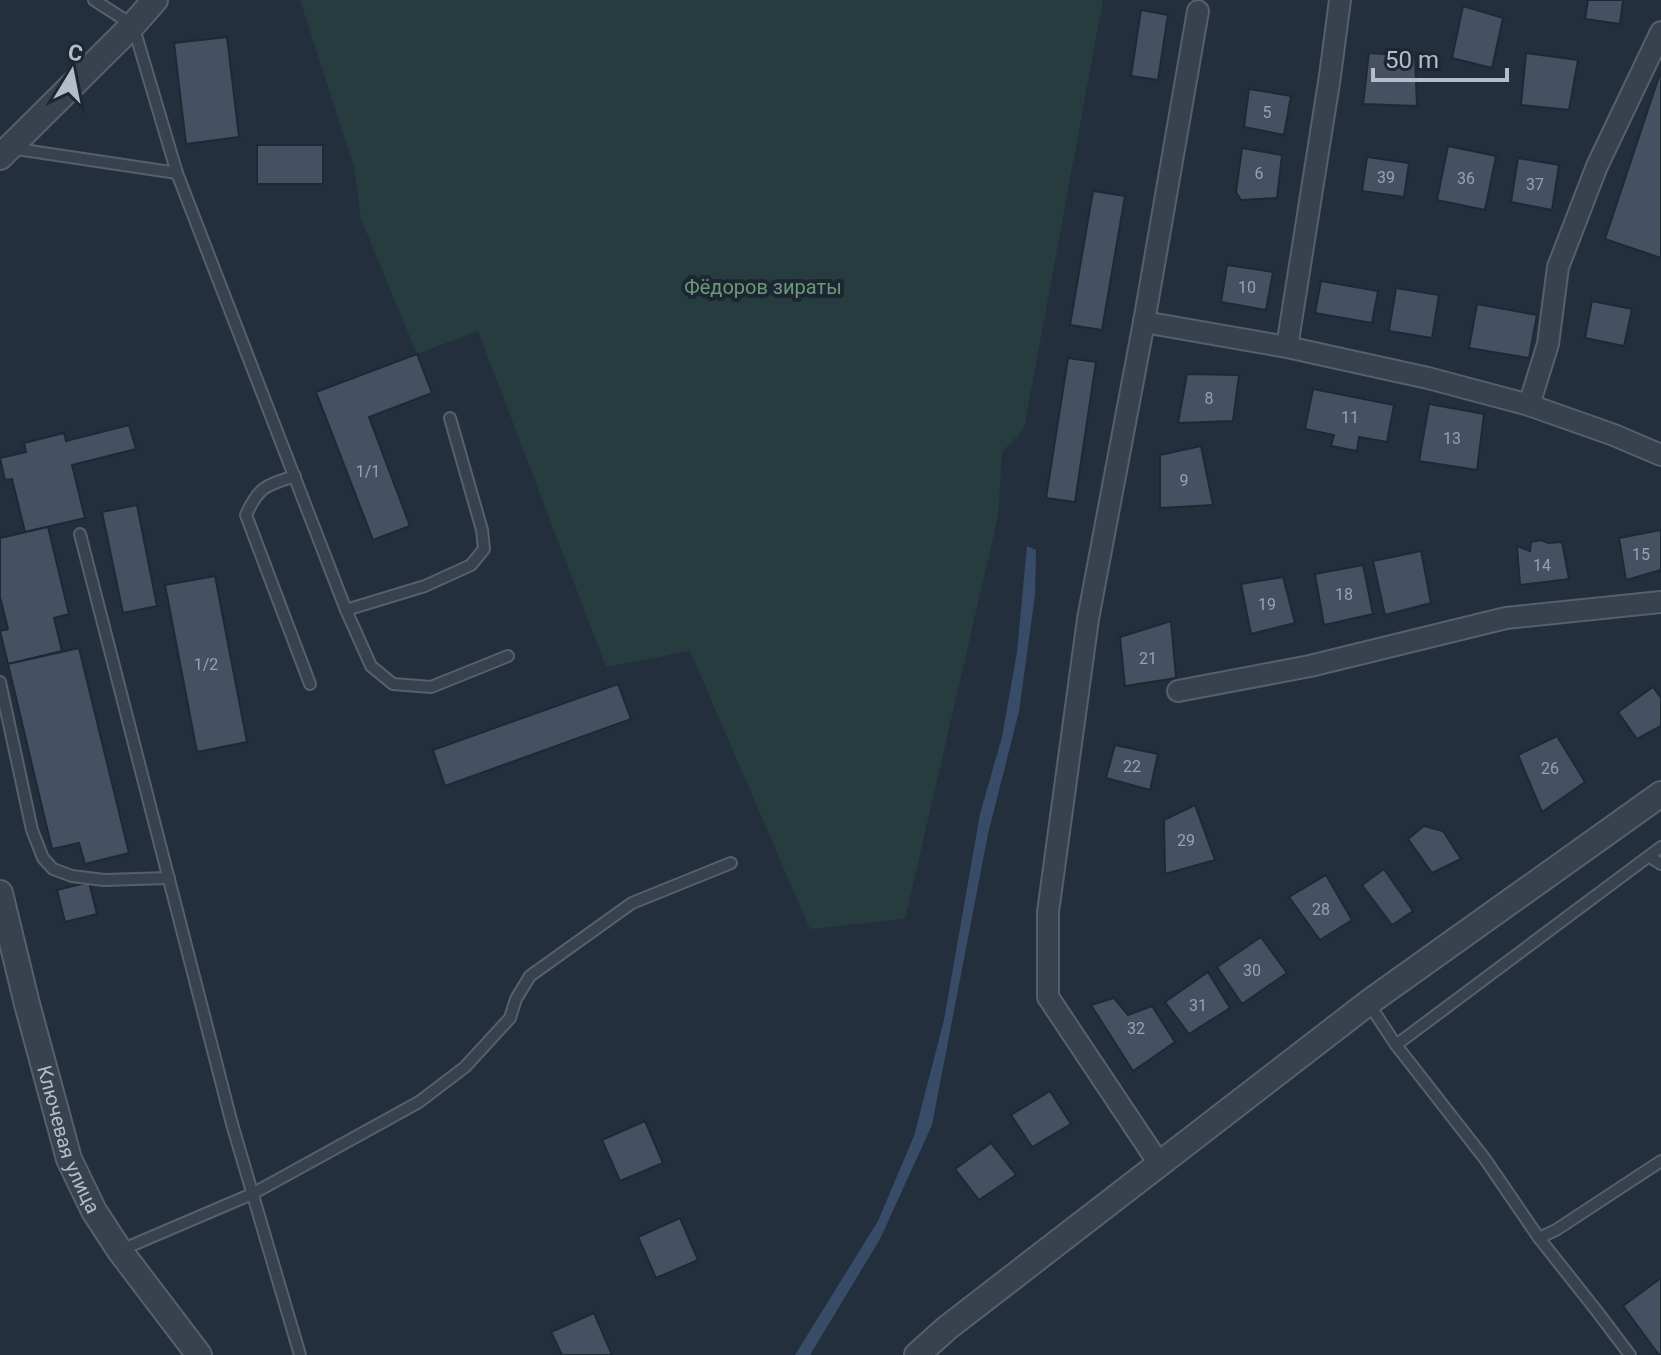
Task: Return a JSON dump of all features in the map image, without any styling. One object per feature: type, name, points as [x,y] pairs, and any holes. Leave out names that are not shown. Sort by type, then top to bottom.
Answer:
[{"type":"street","points":[[3,151],[155,0]]},
{"type":"street","points":[[1287,347],[1340,0]]},
{"type":"street","points":[[1160,1165],[1048,997],[1048,912],[1088,619],[1198,11]]},
{"type":"street","points":[[1529,405],[1548,344],[1558,267],[1597,166],[1661,32]]},
{"type":"street","points":[[1144,322],[1287,347],[1428,378],[1529,405],[1661,455]]},
{"type":"street","points":[[1178,691],[1310,666],[1506,618],[1661,602]]},
{"type":"street","points":[[917,1355],[947,1328],[1368,1003],[1661,794]]},
{"type":"street","name":"Ключевая улица","points":[[0,893],[69,1159],[94,1211],[120,1251],[199,1355]]},
{"type":"lane","points":[[94,0],[133,25],[177,173],[346,610],[371,666],[393,684],[431,687],[508,656]]},
{"type":"lane","points":[[3,151],[177,173]]},
{"type":"lane","points":[[346,610],[425,586],[471,565],[484,549],[482,530],[450,418]]},
{"type":"lane","points":[[295,476],[268,485],[254,498],[246,515],[310,684]]},
{"type":"lane","points":[[80,534],[232,1124],[300,1355]]},
{"type":"lane","points":[[0,682],[32,830],[43,858],[53,869],[72,876],[104,880],[169,878]]},
{"type":"lane","points":[[1396,1045],[1661,847]]},
{"type":"lane","points":[[1650,857],[1661,864]]},
{"type":"lane","points":[[120,1251],[252,1194],[419,1102],[465,1067],[510,1018],[516,999],[530,976],[632,903],[731,863]]},
{"type":"lane","points":[[1368,1003],[1396,1045],[1485,1159],[1539,1238],[1630,1355]]},
{"type":"lane","points":[[1539,1238],[1661,1161]]},
{"type":"green space","name":"Фёдоров зираты","points":[[300,0],[1103,0],[1024,429],[1002,452],[998,516],[905,919],[810,929],[690,651],[606,667],[478,331],[417,354],[361,219],[355,170]]},
{"type":"water","points":[[1027,546],[1036,550],[1035,595],[1019,711],[988,834],[932,1125],[880,1239],[810,1355],[795,1355],[878,1221],[914,1136],[944,1020],[980,814],[1002,737],[1017,652]]},
{"type":"building","points":[[1588,0],[1623,0],[1620,24],[1585,19]]},
{"type":"building","points":[[1463,6],[1503,18],[1492,68],[1452,58]]},
{"type":"building","points":[[1141,10],[1168,15],[1158,80],[1131,76]]},
{"type":"building","points":[[227,37],[239,137],[186,144],[174,43]]},
{"type":"building","points":[[1369,53],[1415,56],[1417,106],[1363,104]]},
{"type":"building","points":[[1526,53],[1578,60],[1569,110],[1521,105]]},
{"type":"building","points":[[1661,70],[1661,258],[1605,239]]},
{"type":"building","points":[[1249,89],[1291,96],[1284,135],[1244,127]]},
{"type":"building","points":[[257,145],[323,145],[323,184],[257,184]]},
{"type":"building","points":[[1448,146],[1496,156],[1485,210],[1437,200]]},
{"type":"building","points":[[1242,148],[1282,155],[1277,198],[1241,200],[1236,192]]},
{"type":"building","points":[[1367,157],[1409,163],[1404,197],[1362,191]]},
{"type":"building","points":[[1518,158],[1559,165],[1552,210],[1511,202]]},
{"type":"building","points":[[1093,191],[1125,196],[1102,330],[1070,325]]},
{"type":"building","points":[[1227,265],[1273,272],[1266,310],[1221,302]]},
{"type":"building","points":[[1321,281],[1378,291],[1372,323],[1315,313]]},
{"type":"building","points":[[1396,288],[1439,295],[1432,338],[1389,331]]},
{"type":"building","points":[[1592,301],[1632,309],[1624,346],[1585,338]]},
{"type":"building","points":[[1477,304],[1537,315],[1529,358],[1469,348]]},
{"type":"building","points":[[417,354],[432,393],[369,417],[410,526],[373,540],[316,392]]},
{"type":"building","points":[[1068,358],[1096,362],[1075,502],[1046,498]]},
{"type":"building","points":[[1187,374],[1239,375],[1233,421],[1178,423]]},
{"type":"building","points":[[1313,389],[1394,405],[1387,442],[1359,437],[1357,451],[1331,446],[1334,435],[1305,429]]},
{"type":"building","points":[[1429,404],[1484,414],[1477,470],[1419,461]]},
{"type":"building","points":[[129,425],[136,449],[72,465],[85,518],[25,532],[12,479],[5,480],[0,458],[26,452],[24,443],[64,433],[66,441]]},
{"type":"building","points":[[1201,446],[1213,505],[1160,508],[1160,455]]},
{"type":"building","points":[[137,505],[157,606],[123,613],[102,512]]},
{"type":"building","points":[[48,527],[69,614],[54,618],[62,651],[8,664],[0,631],[8,629],[0,597],[0,538]]},
{"type":"building","points":[[1661,530],[1661,570],[1626,580],[1619,538]]},
{"type":"building","points":[[1531,542],[1562,542],[1569,579],[1520,585],[1517,546],[1530,551]]},
{"type":"building","points":[[1421,551],[1431,603],[1385,615],[1373,561]]},
{"type":"building","points":[[1363,565],[1373,614],[1324,625],[1315,574]]},
{"type":"building","points":[[215,576],[247,742],[197,752],[165,585]]},
{"type":"building","points":[[1283,577],[1295,623],[1251,634],[1241,584]]},
{"type":"building","points":[[1171,621],[1176,678],[1125,686],[1120,637]]},
{"type":"building","points":[[79,648],[129,853],[85,864],[79,843],[52,849],[8,664]]},
{"type":"building","points":[[618,684],[631,719],[445,786],[433,750]]},
{"type":"building","points":[[1653,687],[1661,698],[1661,726],[1637,739],[1618,712]]},
{"type":"building","points":[[1557,736],[1585,782],[1542,812],[1518,755]]},
{"type":"building","points":[[1115,745],[1158,754],[1150,790],[1106,778]]},
{"type":"building","points":[[1195,805],[1215,860],[1165,874],[1164,820]]},
{"type":"building","points":[[1424,826],[1443,831],[1461,859],[1432,873],[1408,839]]},
{"type":"building","points":[[1384,869],[1413,911],[1392,925],[1362,885]]},
{"type":"building","points":[[1326,875],[1352,920],[1320,940],[1289,897]]},
{"type":"building","points":[[89,882],[97,914],[65,922],[57,890]]},
{"type":"building","points":[[1261,937],[1287,973],[1242,1004],[1217,967]]},
{"type":"building","points":[[1208,972],[1230,1008],[1189,1034],[1165,1002]]},
{"type":"building","points":[[1114,998],[1128,1015],[1152,1006],[1175,1042],[1133,1071],[1091,1005]]},
{"type":"building","points":[[1050,1091],[1071,1124],[1032,1147],[1011,1115]]},
{"type":"building","points":[[645,1121],[663,1163],[620,1181],[602,1140]]},
{"type":"building","points":[[991,1143],[1016,1175],[979,1200],[955,1169]]},
{"type":"building","points":[[680,1218],[698,1260],[656,1278],[638,1237]]},
{"type":"building","points":[[1661,1278],[1661,1354],[1659,1355],[1623,1306]]},
{"type":"building","points":[[594,1313],[612,1355],[562,1355],[551,1332]]}]
